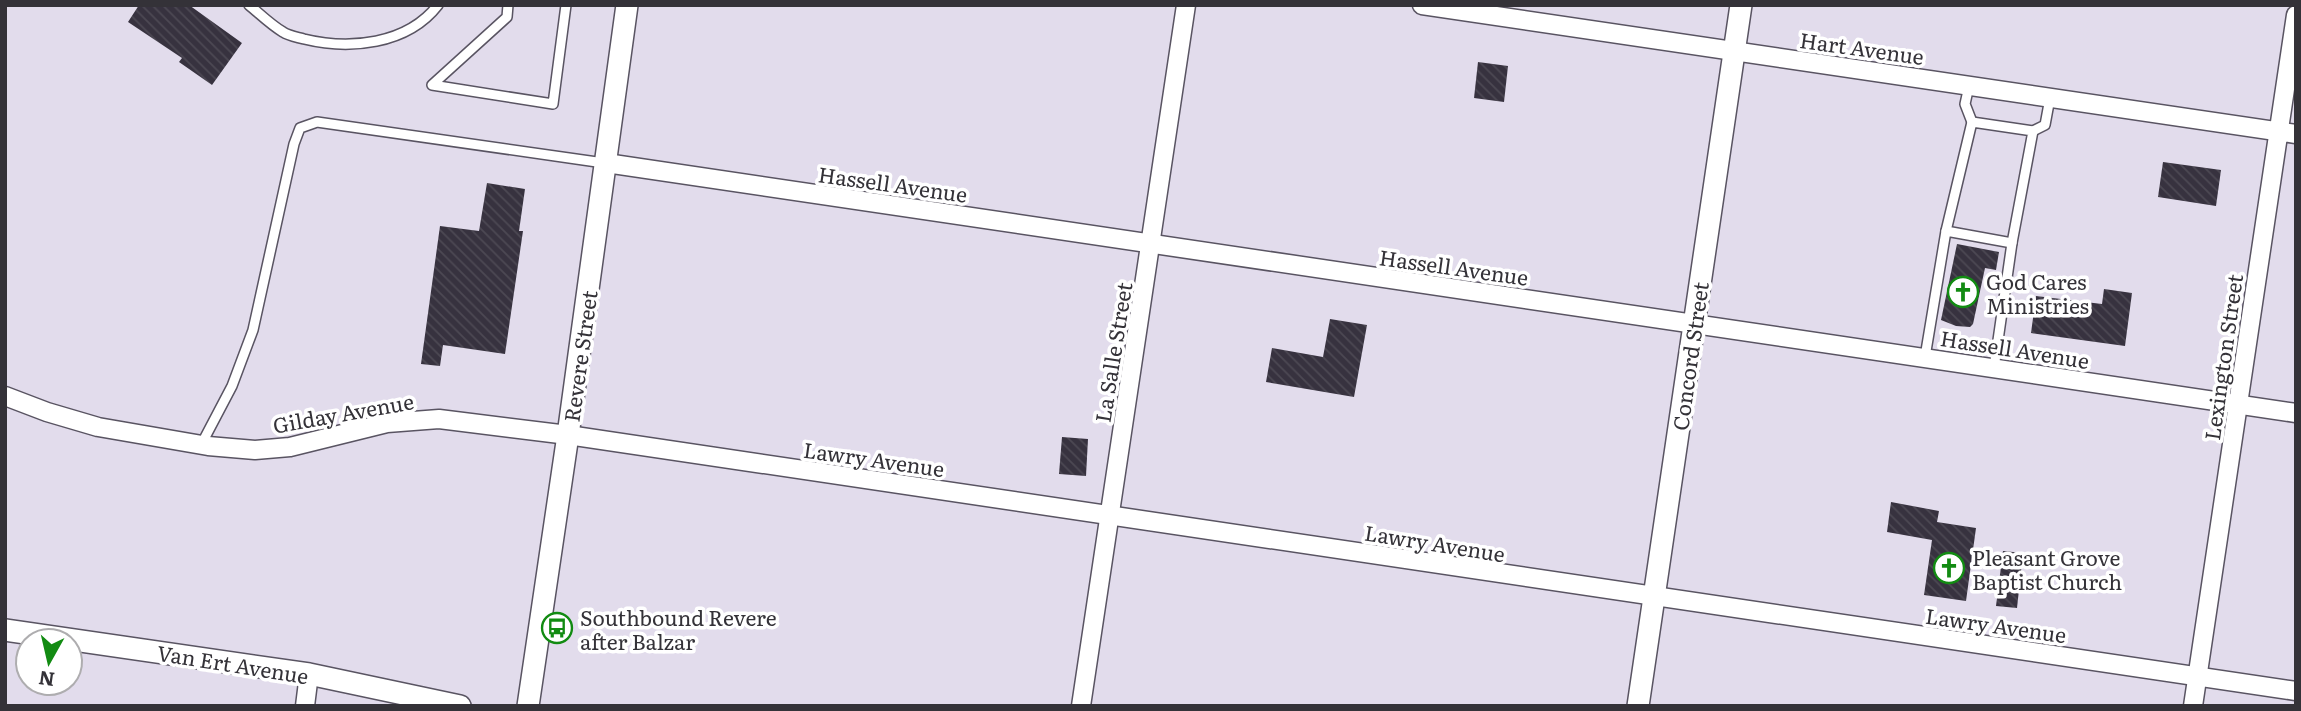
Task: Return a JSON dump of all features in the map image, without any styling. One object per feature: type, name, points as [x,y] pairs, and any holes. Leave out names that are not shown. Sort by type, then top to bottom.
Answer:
[{"type":"street","name":"Revere Street","points":[[528,706],[628,5]]},
{"type":"street","name":"La Salle Street","points":[[1081,706],[1186,5]]},
{"type":"street","name":"Hart Avenue","points":[[1422,5],[2287,133]]},
{"type":"street","name":"Concord Street","points":[[1637,706],[1741,5]]},
{"type":"street","name":"Lexington Street","points":[[2193,706],[2238,404],[2287,133],[2296,15]]},
{"type":"street","name":"Hassell Avenue","points":[[606,163],[2296,413]]},
{"type":"street","name":"Gilday Avenue","points":[[5,396],[98,427],[201,445],[255,450],[290,447],[387,423],[439,418],[568,435]]},
{"type":"street","name":"Lawry Avenue","points":[[568,435],[2296,691]]},
{"type":"street","name":"Van Ert Avenue","points":[[5,629],[309,674],[460,706]]},
{"type":"street","points":[[305,706],[309,674]]},
{"type":"lane","points":[[249,5],[285,34],[322,43],[373,44],[405,32],[430,15],[438,5]]},
{"type":"lane","points":[[508,5],[507,17],[432,85],[553,104],[566,5]]},
{"type":"lane","points":[[1924,357],[1945,231],[1972,122],[1965,104],[1969,86]]},
{"type":"lane","points":[[1972,122],[2033,131],[2045,125],[2050,98]]},
{"type":"lane","points":[[201,445],[232,386],[253,330],[294,144],[300,128],[317,122],[606,163]]},
{"type":"lane","points":[[1994,368],[2012,243],[2033,131]]},
{"type":"lane","points":[[1945,231],[2012,243]]},
{"type":"building","points":[[139,5],[189,5],[242,43],[212,85],[179,62],[182,58],[128,22]]},
{"type":"building","points":[[1478,62],[1508,66],[1504,102],[1474,98]]},
{"type":"building","points":[[2163,162],[2221,170],[2216,206],[2158,197]]},
{"type":"building","points":[[487,183],[525,189],[519,231],[523,231],[505,354],[443,345],[440,366],[421,364],[440,226],[479,231]]},
{"type":"building","name":"God Cares Ministries","points":[[1957,244],[1999,252],[1996,270],[1985,268],[1973,324],[1970,327],[1956,326],[1941,320]]},
{"type":"building","points":[[2104,289],[2132,293],[2125,346],[2031,333],[2036,296],[2102,304]]},
{"type":"building","points":[[1330,319],[1367,325],[1354,397],[1266,382],[1272,348],[1323,357]]},
{"type":"building","points":[[1062,437],[1088,439],[1086,476],[1059,474]]},
{"type":"building","name":"Pleasant Grove Baptist Church","points":[[1891,502],[1939,511],[1937,522],[1976,528],[1966,601],[1924,595],[1932,540],[1887,532]]},
{"type":"building","points":[[2003,551],[2023,553],[2017,608],[1996,606]]},
{"type":"place","name":"God Cares Ministries","points":[[1963,292]]},
{"type":"place","name":"Pleasant Grove Baptist Church","points":[[1949,568]]},
{"type":"place","name":"Southbound Revere after Balzar","points":[[557,628]]}]
